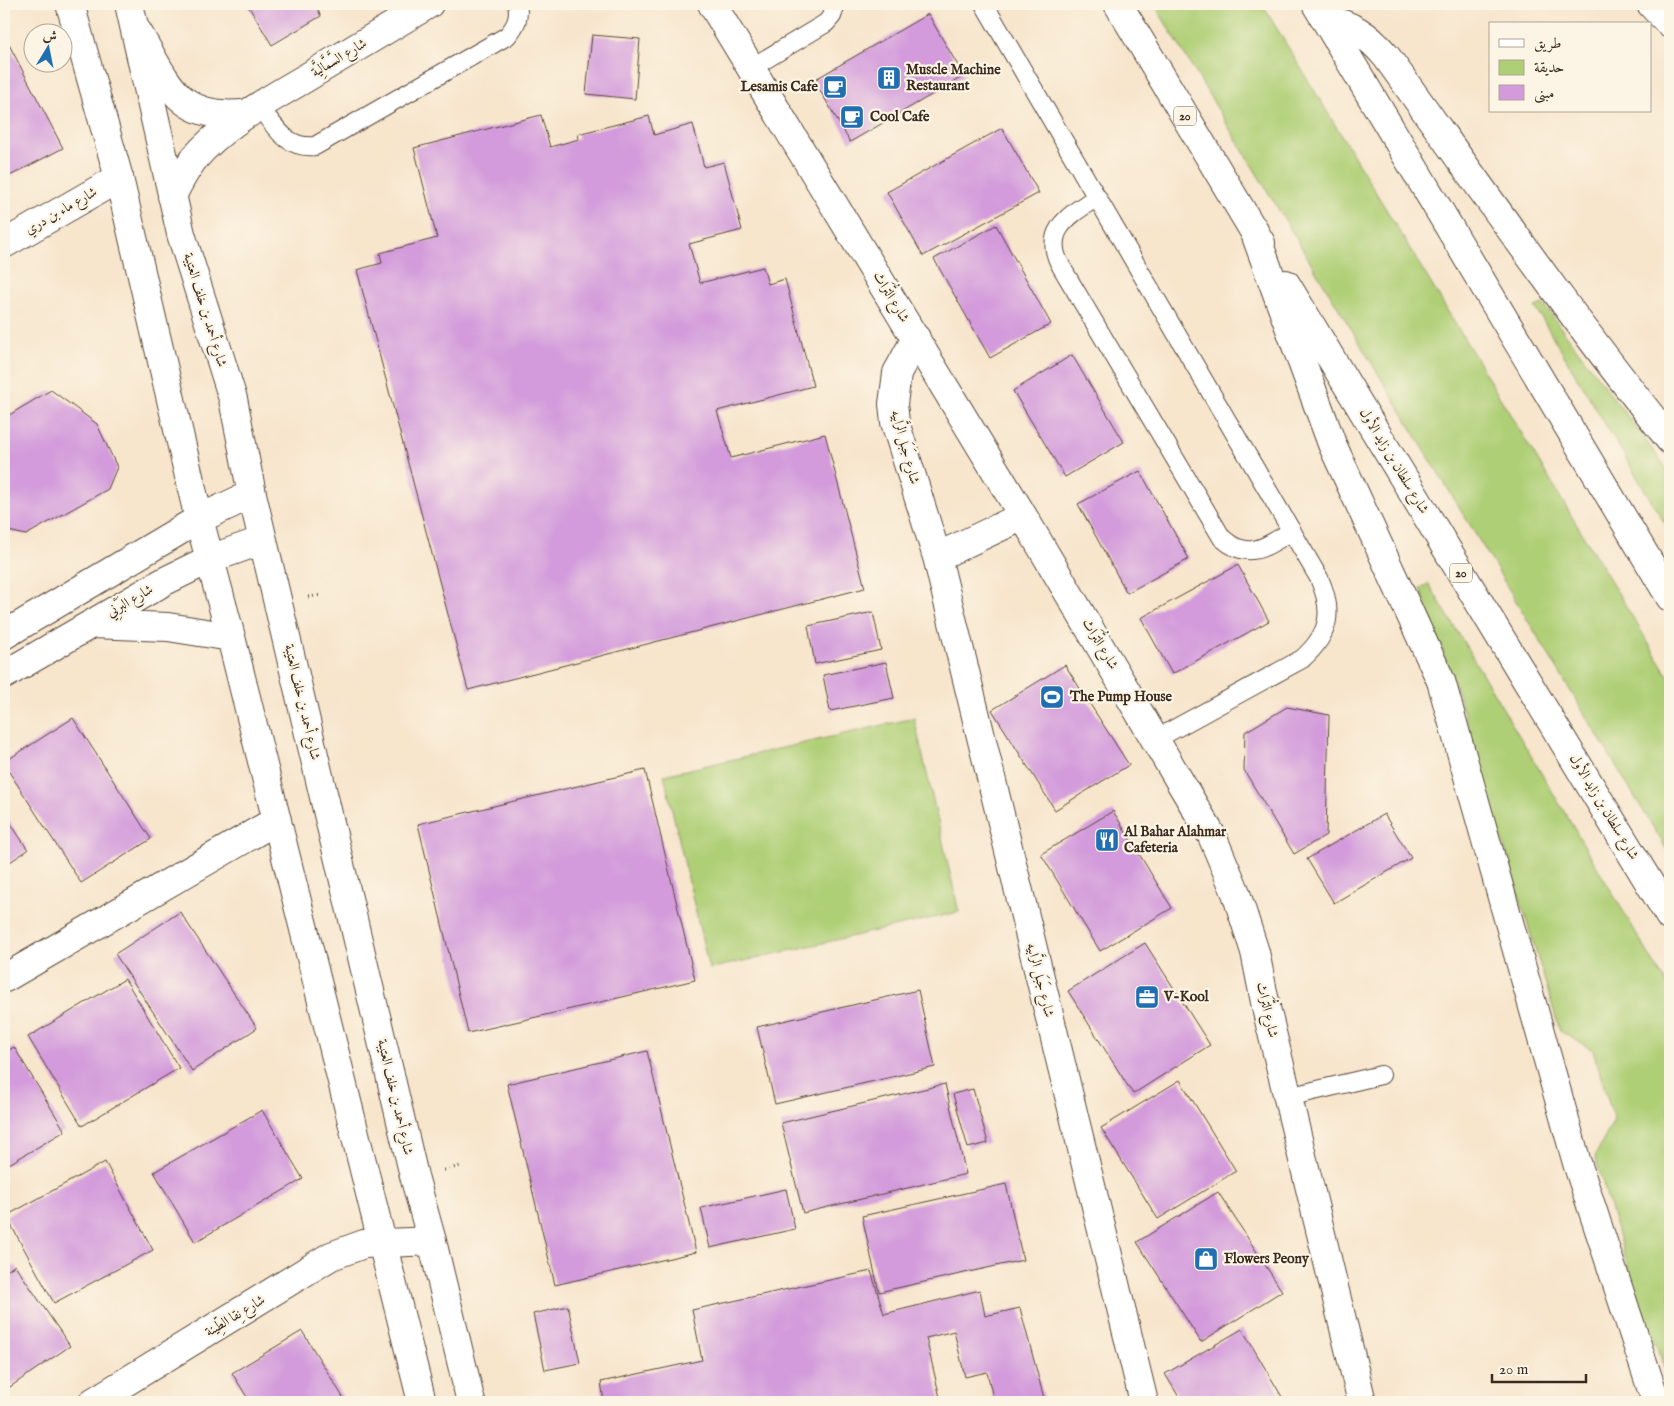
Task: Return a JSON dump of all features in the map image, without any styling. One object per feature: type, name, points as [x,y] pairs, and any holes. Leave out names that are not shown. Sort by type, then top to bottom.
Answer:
[{"type":"street","points":[[70,4],[119,178],[199,520],[231,637],[422,1402]]},
{"type":"street","name":"شارع السَّمَّالِيَّة","points":[[172,196],[181,178],[202,150],[254,110],[429,4]]},
{"type":"street","name":"شارع التُّرَاث","points":[[712,4],[1023,516],[1212,836],[1236,893],[1255,952],[1267,1012],[1362,1402]]},
{"type":"street","name":"شارع سلطان بن زايد الأول","points":[[1118,4],[1670,918]]},
{"type":"street","points":[[1651,4],[1670,24]]},
{"type":"street","points":[[1320,11],[1359,30],[1374,41],[1544,276],[1670,440]]},
{"type":"street","points":[[1320,11],[1670,597]]},
{"type":"street","name":"شارع السَّمَّالِيَّة","points":[[133,16],[170,86],[181,98],[194,108],[212,115],[230,116],[254,110]]},
{"type":"street","name":"شارع أحمد بن خلف العتيبة","points":[[133,16],[181,234],[232,399],[252,494],[414,1176],[432,1241],[471,1402]]},
{"type":"street","name":"شارع ماء بن دري","points":[[4,244],[119,178]]},
{"type":"street","points":[[1253,228],[1332,444],[1441,681],[1577,1163],[1654,1398]]},
{"type":"street","name":"شارع جَبَل الرَّابيه","points":[[916,338],[897,373],[893,404],[900,440],[937,557],[1144,1402]]},
{"type":"street","points":[[4,635],[199,520],[252,494]]},
{"type":"street","points":[[937,557],[1023,516]]},
{"type":"street","name":"شارع البَرْنِي","points":[[4,675],[165,581],[210,559],[263,540]]},
{"type":"street","points":[[90,624],[168,627],[231,637]]},
{"type":"street","points":[[5,978],[277,820]]},
{"type":"street","name":"شارع نِقا الطِّينة","points":[[94,1402],[331,1256],[364,1244],[432,1241]]},
{"type":"lane","points":[[254,110],[294,144],[304,147],[315,146],[507,36],[517,21],[519,11],[517,4]]},
{"type":"lane","points":[[751,68],[826,23],[832,16],[836,4]]},
{"type":"lane","points":[[984,4],[1319,578],[1326,595],[1328,613],[1324,630],[1316,647],[1302,660],[1156,739]]},
{"type":"lane","points":[[1097,197],[1066,219],[1060,226],[1055,242],[1058,260],[1062,268],[1222,538],[1237,548],[1261,550],[1292,532]]},
{"type":"lane","points":[[1288,1097],[1381,1075]]},
{"type":"green space","points":[[1154,4],[1262,4],[1670,679],[1670,855]]},
{"type":"green space","points":[[1543,304],[1670,473],[1670,532],[1535,307]]},
{"type":"green space","points":[[1429,584],[1670,990],[1670,1381],[1633,1286],[1595,1156],[1614,1120],[1593,1050],[1560,1031],[1458,694],[1420,588]]},
{"type":"green space","points":[[914,718],[959,912],[709,969],[664,775]]},
{"type":"building","points":[[247,4],[314,4],[321,16],[272,45]]},
{"type":"building","name":"Muscle Machine Restaurant","points":[[928,14],[964,76],[850,142],[814,80]]},
{"type":"building","points":[[4,35],[63,148],[4,179]]},
{"type":"building","points":[[592,35],[640,39],[635,99],[586,94]]},
{"type":"building","points":[[541,115],[550,147],[579,139],[578,134],[649,116],[654,135],[693,124],[704,167],[724,162],[742,230],[689,244],[700,283],[763,267],[768,284],[785,279],[813,386],[717,411],[731,458],[825,434],[865,588],[468,690],[357,270],[382,263],[380,253],[437,238],[414,148]]},
{"type":"building","points":[[1002,128],[1039,193],[923,256],[887,192]]},
{"type":"building","points":[[996,225],[1051,324],[990,358],[934,259]]},
{"type":"building","points":[[1072,355],[1124,442],[1065,477],[1013,391]]},
{"type":"building","points":[[51,390],[97,424],[117,467],[108,489],[26,535],[4,530],[4,418]]},
{"type":"building","points":[[1140,471],[1189,559],[1127,593],[1078,504]]},
{"type":"building","points":[[1238,565],[1269,621],[1172,674],[1141,618]]},
{"type":"building","points":[[873,612],[881,650],[815,664],[808,626]]},
{"type":"building","points":[[886,662],[894,698],[830,711],[823,675]]},
{"type":"building","points":[[1065,665],[1129,765],[1055,810],[992,710]]},
{"type":"building","points":[[1287,707],[1329,715],[1326,835],[1294,854],[1244,770],[1245,732]]},
{"type":"building","points":[[73,718],[151,839],[81,883],[4,764],[4,762]]},
{"type":"building","points":[[645,770],[695,980],[468,1033],[418,824]]},
{"type":"building","points":[[1113,811],[1172,908],[1100,951],[1041,854]]},
{"type":"building","points":[[4,813],[28,850],[4,866]]},
{"type":"building","points":[[1384,814],[1411,858],[1334,903],[1307,859]]},
{"type":"building","points":[[180,912],[257,1028],[192,1071],[115,954]]},
{"type":"building","points":[[1145,943],[1210,1045],[1133,1094],[1068,991]]},
{"type":"building","points":[[125,979],[179,1068],[82,1126],[28,1037]]},
{"type":"building","points":[[918,990],[935,1067],[775,1104],[757,1027]]},
{"type":"building","points":[[14,1047],[65,1131],[4,1167],[4,1053]]},
{"type":"building","points":[[647,1051],[696,1252],[555,1285],[507,1084]]},
{"type":"building","points":[[1180,1080],[1236,1171],[1158,1219],[1101,1128]]},
{"type":"building","points":[[945,1084],[966,1174],[803,1213],[781,1123]]},
{"type":"building","points":[[973,1089],[988,1143],[968,1148],[953,1094]]},
{"type":"building","points":[[262,1110],[303,1179],[195,1242],[154,1172]]},
{"type":"building","points":[[105,1162],[153,1250],[54,1303],[6,1216]]},
{"type":"building","points":[[1006,1184],[1023,1260],[879,1292],[862,1216]]},
{"type":"building","points":[[786,1189],[795,1229],[710,1248],[701,1208]]},
{"type":"building","points":[[1218,1192],[1282,1291],[1201,1342],[1137,1242]]},
{"type":"building","points":[[15,1265],[70,1346],[4,1391],[4,1273]]},
{"type":"building","points":[[871,1271],[884,1314],[980,1290],[985,1316],[1020,1308],[1045,1402],[994,1402],[987,1372],[965,1377],[954,1331],[926,1338],[941,1402],[694,1402],[693,1398],[677,1402],[604,1402],[601,1382],[702,1360],[692,1310]]},
{"type":"building","points":[[568,1306],[580,1363],[545,1370],[533,1314]]},
{"type":"building","points":[[1242,1329],[1285,1402],[1182,1402],[1165,1374]]},
{"type":"building","points":[[302,1331],[346,1402],[250,1402],[232,1373]]},
{"type":"place","name":"Muscle Machine Restaurant","points":[[889,78]]},
{"type":"place","name":"Lesamis Cafe","points":[[835,87]]},
{"type":"place","name":"Cool Cafe","points":[[852,117]]},
{"type":"place","name":"The Pump House","points":[[1052,697]]},
{"type":"place","name":"Al Bahar Alahmar Cafeteria","points":[[1107,840]]},
{"type":"place","name":"V-Kool","points":[[1147,997]]},
{"type":"place","name":"Flowers Peony","points":[[1206,1259]]}]
